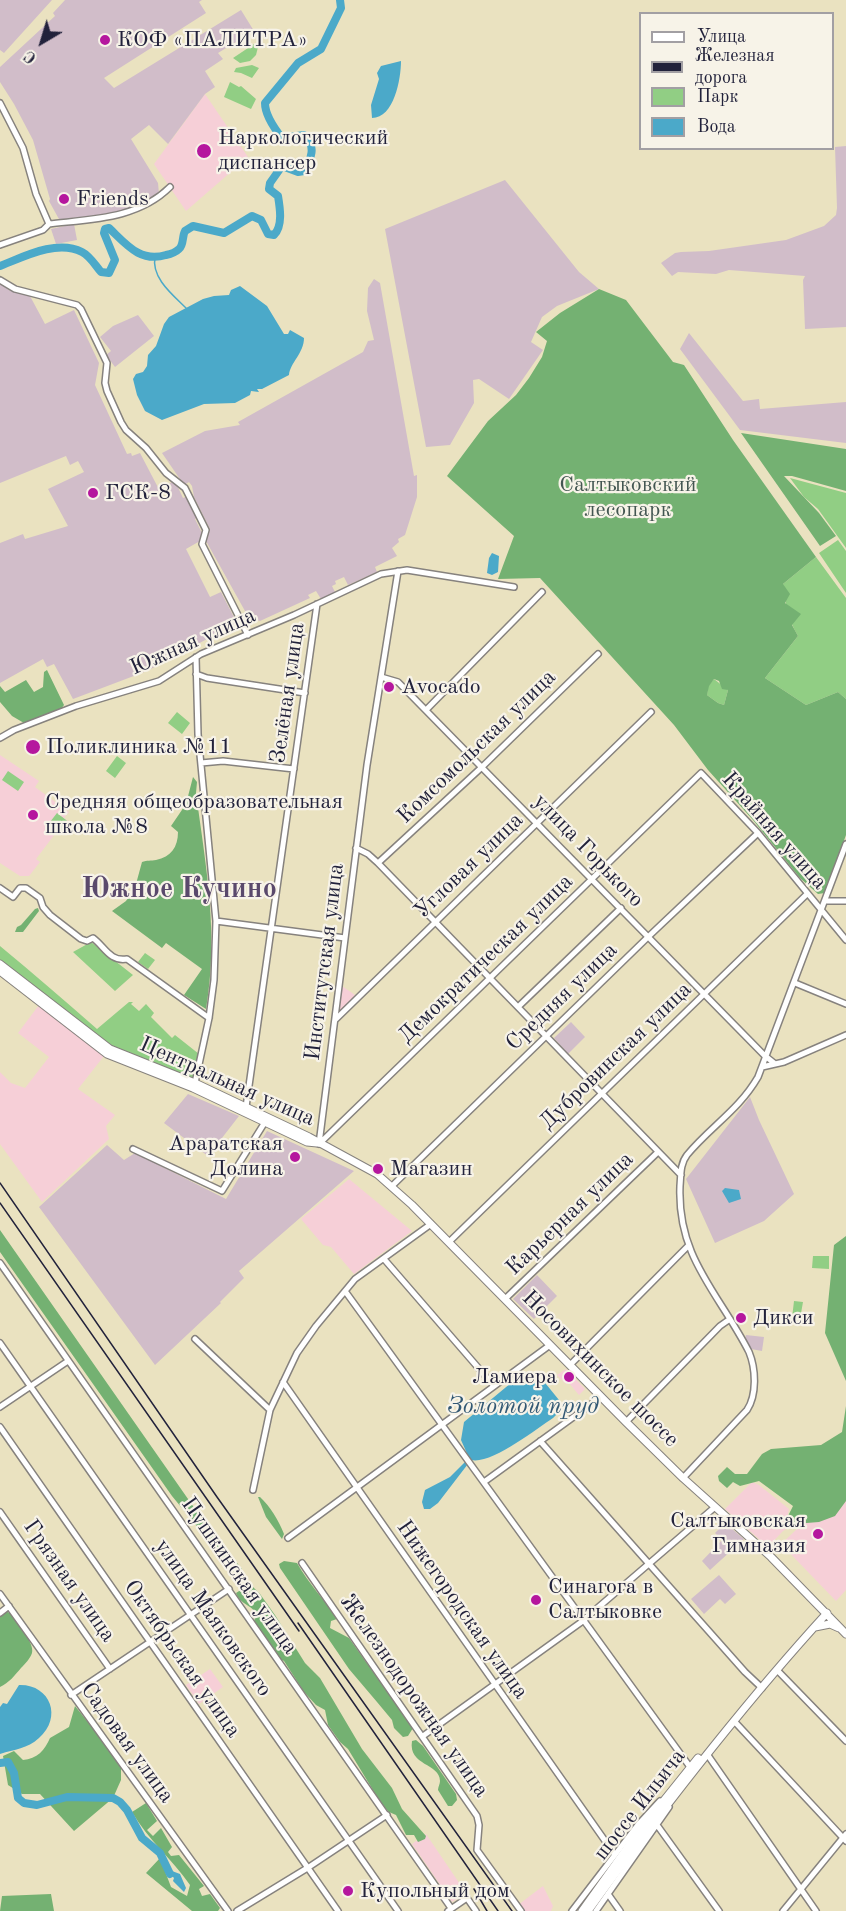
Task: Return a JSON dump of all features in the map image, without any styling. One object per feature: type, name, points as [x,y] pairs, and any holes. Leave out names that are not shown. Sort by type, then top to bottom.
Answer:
[{"type":"main road","name":"Центральная улица","points":[[0,964],[110,1049],[195,1083],[319,1144]]},
{"type":"main road","name":"Центральная улица","points":[[0,971],[107,1054],[193,1088],[307,1142],[319,1144]]},
{"type":"main road","name":"Носовихинское шоссе","points":[[319,1144],[369,1168],[392,1186],[626,1422],[683,1478],[771,1557],[844,1631]]},
{"type":"main road","name":"шоссе Ильича","points":[[588,1910],[637,1834],[827,1613]]},
{"type":"main road","points":[[813,1628],[830,1624],[844,1631]]},
{"type":"main road","name":"шоссе Ильича","points":[[684,1780],[690,1767],[727,1729]]},
{"type":"street","points":[[0,103],[23,148],[36,194],[49,225]]},
{"type":"street","points":[[0,245],[43,230],[49,225],[130,212],[158,198],[170,187]]},
{"type":"street","points":[[0,280],[15,289],[77,305],[81,309],[107,363],[105,383],[121,422],[166,473],[185,488],[206,530],[202,544],[248,635]]},
{"type":"street","points":[[398,571],[407,570],[514,587]]},
{"type":"street","name":"Южная улица","points":[[0,738],[14,730],[71,708],[159,681],[196,657],[381,574],[398,571]]},
{"type":"street","name":"Институтская улица","points":[[319,1144],[356,848],[398,571]]},
{"type":"street","points":[[426,710],[542,592]]},
{"type":"street","name":"Зелёная улица","points":[[246,1107],[317,604]]},
{"type":"street","name":"Комсомольская улица","points":[[378,863],[482,767],[598,654]]},
{"type":"street","points":[[195,1083],[209,1018],[214,980],[216,921],[198,734],[196,657]]},
{"type":"street","points":[[196,674],[207,678],[305,693]]},
{"type":"street","name":"улица Горького","points":[[381,677],[398,681],[774,1063]]},
{"type":"street","name":"Угловая улица","points":[[335,1020],[651,712]]},
{"type":"street","points":[[201,763],[223,761],[294,769]]},
{"type":"street","name":"Крайняя улица","points":[[701,772],[758,833],[846,940]]},
{"type":"street","name":"Демократическая улица","points":[[319,1144],[701,772]]},
{"type":"street","name":"Средняя улица","points":[[392,1186],[758,833]]},
{"type":"street","points":[[683,1478],[738,1421],[752,1401],[753,1363],[746,1346],[688,1246],[680,1216],[683,1162],[687,1155],[735,1108],[754,1083],[795,983],[846,844]]},
{"type":"street","points":[[356,848],[368,854],[378,863],[681,1175]]},
{"type":"street","points":[[0,888],[13,897],[20,888],[26,888],[40,898],[43,907],[50,915],[81,939],[87,941],[93,938],[113,958],[127,959],[209,1018]]},
{"type":"street","name":"Дубровинская улица","points":[[449,1242],[807,894]]},
{"type":"street","points":[[825,901],[846,901]]},
{"type":"street","points":[[518,1007],[621,908]]},
{"type":"street","points":[[216,921],[345,938]]},
{"type":"street","points":[[795,983],[846,1004]]},
{"type":"street","points":[[762,1066],[784,1062],[846,1035]]},
{"type":"street","points":[[133,1149],[222,1191],[265,1122]]},
{"type":"street","name":"Карьерная улица","points":[[505,1299],[658,1152]]},
{"type":"street","points":[[253,1490],[270,1410],[297,1353],[355,1279],[431,1224]]},
{"type":"street","points":[[570,1365],[688,1246]]},
{"type":"street","points":[[384,1258],[494,1386]]},
{"type":"street","name":"Пушкинская улица","points":[[0,1263],[387,1815],[450,1909]]},
{"type":"street","points":[[345,1291],[690,1767]]},
{"type":"street","points":[[626,1422],[720,1326],[730,1319]]},
{"type":"street","points":[[195,1339],[270,1410]]},
{"type":"street","name":"улица Маяковского","points":[[0,1343],[398,1911]]},
{"type":"street","points":[[288,1538],[550,1345]]},
{"type":"street","points":[[0,1407],[68,1361]]},
{"type":"street","name":"Нижегородская улица","points":[[283,1382],[615,1855]]},
{"type":"street","points":[[484,1482],[601,1397]]},
{"type":"street","name":"Октябрьская улица","points":[[0,1427],[338,1911]]},
{"type":"street","points":[[540,1441],[650,1562],[745,1672],[762,1688]]},
{"type":"street","points":[[423,1736],[584,1620],[716,1507]]},
{"type":"street","name":"Грязная улица","points":[[0,1512],[110,1670]]},
{"type":"street","name":"Железнодорожная улица","points":[[302,1563],[477,1816],[479,1825],[477,1850],[521,1911]]},
{"type":"street","points":[[71,1695],[229,1589]]},
{"type":"street","name":"Садовая улица","points":[[0,1594],[228,1911]]},
{"type":"street","points":[[0,1613],[9,1606]]},
{"type":"street","points":[[777,1670],[846,1742]]},
{"type":"street","points":[[734,1721],[845,1838],[783,1911]]},
{"type":"street","points":[[707,1754],[816,1911]]},
{"type":"street","points":[[572,1911],[650,1811],[684,1780]]},
{"type":"street","points":[[588,1910],[608,1894],[657,1825],[684,1780]]},
{"type":"street","points":[[237,1911],[308,1868],[387,1815]]},
{"type":"street","points":[[657,1825],[719,1911]]},
{"type":"street","points":[[608,1894],[620,1911]]},
{"type":"street","points":[[450,1909],[467,1898],[476,1911]]},
{"type":"shaded area","points":[[0,0],[52,0],[4,53],[0,50]]},
{"type":"shaded area","name":"КОФ «ПАЛИТРА»","points":[[65,0],[202,0],[199,2],[206,13],[104,78],[114,88],[241,10],[254,31],[218,53],[223,59],[205,71],[215,87],[205,94],[168,144],[149,125],[131,139],[158,183],[159,194],[128,210],[60,221],[49,201],[33,140],[0,82],[0,67],[55,16],[53,13]]},
{"type":"shaded area","name":"Наркологический диспансер","points":[[205,94],[248,157],[186,211],[154,164]]},
{"type":"shaded area","points":[[846,146],[846,327],[805,329],[803,280],[805,276],[729,270],[716,274],[678,272],[672,276],[661,263],[675,253],[709,251],[786,240],[824,226],[836,215],[837,208],[835,147]]},
{"type":"shaded area","points":[[505,180],[579,272],[599,289],[557,306],[542,317],[531,342],[543,350],[509,399],[479,379],[473,380],[474,403],[450,445],[426,447],[385,229]]},
{"type":"shaded area","points":[[74,224],[77,240],[56,244],[51,229]]},
{"type":"shaded area","points":[[374,279],[380,283],[414,476],[417,475],[417,497],[405,535],[398,539],[399,542],[392,548],[397,556],[375,567],[377,572],[348,585],[344,577],[335,581],[336,584],[332,586],[335,592],[321,599],[316,591],[308,595],[310,598],[260,621],[252,618],[245,611],[206,541],[210,529],[194,497],[192,486],[189,482],[184,485],[162,453],[205,431],[240,425],[238,422],[363,352],[368,341],[374,340],[367,311],[368,288]]},
{"type":"shaded area","points":[[0,283],[9,290],[30,296],[45,324],[74,310],[99,363],[95,385],[127,454],[131,453],[132,456],[140,453],[163,497],[169,495],[165,485],[175,481],[183,498],[188,496],[198,517],[195,519],[202,533],[200,541],[186,549],[210,597],[221,592],[237,623],[147,671],[73,699],[54,664],[47,667],[43,659],[0,683],[0,543],[23,534],[25,539],[68,526],[48,489],[84,472],[78,461],[70,465],[66,456],[0,483]]},
{"type":"shaded area","points":[[138,315],[154,336],[115,367],[106,355],[111,351],[100,337],[113,326]]},
{"type":"shaded area","points":[[689,333],[743,401],[759,399],[760,409],[846,402],[846,443],[740,430],[680,349]]},
{"type":"shaded area","name":"Средняя общеобразовательная школа №8","points":[[0,755],[39,781],[35,787],[69,812],[64,818],[72,824],[64,834],[58,830],[36,859],[40,862],[29,876],[20,876],[0,863]]},
{"type":"shaded area","points":[[342,986],[355,995],[342,1011],[337,1008]]},
{"type":"shaded area","points":[[39,1005],[104,1056],[78,1089],[115,1115],[106,1126],[109,1139],[42,1202],[0,1144],[0,1072],[11,1083],[25,1088],[49,1057],[18,1033]]},
{"type":"shaded area","points":[[571,1022],[585,1037],[568,1054],[554,1038]]},
{"type":"shaded area","points":[[188,1094],[239,1116],[208,1156],[164,1123]]},
{"type":"shaded area","points":[[750,1097],[794,1194],[764,1221],[715,1243],[686,1179]]},
{"type":"shaded area","points":[[267,1131],[354,1171],[239,1271],[244,1278],[155,1365],[39,1207],[107,1145],[124,1160],[135,1153],[226,1199]]},
{"type":"shaded area","points":[[349,1179],[412,1231],[354,1274],[331,1247],[323,1245],[301,1219]]},
{"type":"shaded area","points":[[537,1275],[557,1296],[534,1319],[513,1299]]},
{"type":"shaded area","points":[[746,1335],[764,1337],[762,1351],[751,1349],[745,1340]]},
{"type":"shaded area","points":[[566,1369],[585,1389],[579,1395],[568,1382],[566,1384],[557,1375]]},
{"type":"shaded area","points":[[752,1482],[789,1509],[787,1518],[794,1524],[783,1531],[768,1547],[725,1509]]},
{"type":"shaded area","name":"Салтыковская Гимназия","points":[[843,1486],[846,1488],[846,1590],[836,1601],[781,1544]]},
{"type":"shaded area","points":[[725,1523],[744,1539],[710,1570],[702,1561],[722,1540],[715,1533]]},
{"type":"shaded area","points":[[719,1575],[736,1594],[725,1604],[720,1599],[704,1614],[691,1599]]},
{"type":"shaded area","points":[[210,1669],[223,1687],[199,1704],[186,1685]]},
{"type":"shaded area","points":[[426,1834],[466,1893],[452,1902],[412,1844]]},
{"type":"shaded area","points":[[543,1886],[553,1906],[551,1911],[523,1911],[518,1905]]},
{"type":"green space","points":[[254,44],[258,47],[256,55],[250,61],[240,63],[233,58]]},
{"type":"green space","points":[[252,65],[259,68],[252,78],[234,72],[236,68]]},
{"type":"green space","points":[[230,82],[241,86],[256,99],[251,109],[224,97]]},
{"type":"green space","name":"Салтыковский лесопарк","points":[[599,289],[626,300],[673,362],[684,365],[733,440],[816,557],[783,584],[790,594],[785,603],[801,614],[792,625],[798,636],[765,678],[806,705],[838,692],[846,699],[846,835],[825,893],[818,894],[800,878],[753,820],[708,770],[674,725],[540,578],[498,579],[514,536],[447,476],[488,421],[516,395],[529,378],[542,357],[547,341],[536,332],[560,313]],"holes":[[[714,679],[719,681],[722,689],[728,690],[724,705],[707,695]]]},
{"type":"green space","name":"Салтыковский лесопарк","points":[[741,433],[846,449],[846,491],[792,476],[784,476],[819,513],[836,536],[820,546]]},
{"type":"green space","points":[[790,478],[846,493],[846,548],[818,509],[804,497]]},
{"type":"green space","points":[[838,540],[846,551],[846,593],[819,553]]},
{"type":"green space","points":[[816,557],[846,598],[846,699],[838,692],[806,705],[765,678],[798,636],[788,611],[783,584]]},
{"type":"green space","points":[[47,670],[64,705],[61,709],[24,723],[12,716],[0,702],[0,686],[5,692],[26,680],[34,692],[43,687],[44,672]]},
{"type":"green space","points":[[714,679],[728,690],[724,705],[707,695],[708,686]]},
{"type":"green space","points":[[177,712],[190,723],[182,734],[168,723]]},
{"type":"green space","points":[[117,756],[126,763],[115,778],[106,771]]},
{"type":"green space","points":[[8,771],[24,782],[18,791],[2,780]]},
{"type":"green space","points":[[193,777],[197,782],[196,793],[210,901],[210,981],[206,1009],[184,995],[202,969],[166,943],[162,948],[112,911],[126,901],[136,884],[142,862],[166,856],[175,847],[178,832],[171,826],[186,804]]},
{"type":"green space","points":[[57,813],[70,823],[63,833],[50,822]]},
{"type":"green space","points":[[38,908],[39,911],[23,932],[15,932],[17,927]]},
{"type":"green space","points":[[91,942],[133,975],[115,991],[73,952]]},
{"type":"green space","points":[[0,946],[97,1029],[129,1002],[133,1002],[131,1004],[139,1011],[146,1004],[154,1013],[151,1017],[172,1038],[175,1035],[199,1054],[194,1077],[192,1079],[118,1052],[0,963]]},
{"type":"green space","points":[[145,953],[155,960],[148,969],[138,962]]},
{"type":"green space","points":[[0,1230],[209,1529],[242,1569],[235,1573],[172,1496],[0,1252]]},
{"type":"green space","points":[[846,1236],[846,1381],[825,1333],[834,1245]]},
{"type":"green space","points":[[813,1256],[829,1256],[829,1269],[812,1268]]},
{"type":"green space","points":[[794,1301],[803,1302],[800,1319],[792,1318]]},
{"type":"green space","points":[[846,1406],[846,1501],[835,1516],[819,1522],[794,1524],[787,1518],[793,1506],[759,1481],[740,1486],[733,1482],[727,1488],[719,1481],[718,1476],[727,1467],[735,1474],[747,1474],[762,1454],[771,1449],[821,1445],[842,1432]]},
{"type":"green space","points":[[258,1497],[277,1519],[284,1534],[282,1539],[266,1517]]},
{"type":"green space","points":[[284,1561],[297,1563],[337,1619],[331,1621],[330,1628],[349,1638],[413,1728],[408,1736],[403,1737],[394,1728],[392,1720],[349,1669],[280,1568],[279,1564]]},
{"type":"green space","points":[[250,1584],[275,1615],[305,1663],[320,1678],[362,1749],[392,1788],[402,1809],[426,1836],[425,1839],[418,1842],[414,1835],[406,1835],[396,1815],[382,1805],[348,1749],[328,1725],[325,1710],[316,1705],[304,1692],[254,1622],[254,1612],[238,1598],[236,1593]]},
{"type":"green space","points":[[5,1611],[10,1613],[24,1632],[31,1644],[32,1653],[14,1676],[0,1687],[0,1615]]},
{"type":"green space","points":[[75,1706],[115,1756],[121,1767],[121,1780],[113,1798],[74,1831],[40,1794],[22,1794],[8,1785],[3,1756],[14,1751],[23,1760],[36,1756],[43,1750],[50,1738],[69,1727]]},
{"type":"green space","points":[[416,1740],[423,1746],[456,1794],[457,1800],[452,1806],[448,1806],[438,1790],[439,1775],[415,1755],[412,1741]]},
{"type":"green space","points":[[146,1803],[157,1821],[147,1830],[153,1836],[161,1828],[172,1847],[168,1852],[171,1856],[179,1855],[204,1886],[199,1889],[202,1896],[210,1894],[220,1908],[218,1911],[192,1911],[146,1873],[160,1858],[171,1887],[187,1896],[190,1885],[145,1832],[132,1812]]},
{"type":"green space","points":[[51,1894],[54,1911],[0,1911],[2,1896]]},
{"type":"water","points":[[401,61],[398,87],[391,105],[386,112],[372,118],[371,105],[379,79],[377,73],[381,66]]},
{"type":"water","points":[[240,286],[267,306],[284,334],[288,334],[290,330],[304,338],[302,348],[289,375],[262,389],[257,389],[259,392],[251,391],[250,395],[235,403],[204,404],[162,420],[145,411],[137,395],[133,379],[147,366],[148,355],[156,346],[169,317],[203,299],[229,295],[231,290]]},
{"type":"water","points":[[492,553],[499,556],[498,572],[492,575],[487,573]]},
{"type":"water","points":[[725,1188],[739,1190],[741,1199],[729,1203],[722,1191]]},
{"type":"water","name":"Золотой пруд","points":[[523,1373],[537,1373],[559,1400],[559,1412],[501,1452],[480,1460],[471,1460],[438,1503],[430,1509],[424,1509],[422,1502],[425,1490],[450,1477],[469,1458],[461,1440],[464,1422]]},
{"type":"water","points":[[19,1685],[30,1686],[45,1696],[50,1703],[50,1721],[46,1730],[34,1742],[0,1754],[0,1707],[3,1703],[7,1704]]},
{"type":"water","points":[[172,1871],[180,1874],[186,1888],[184,1892],[173,1881],[174,1878],[170,1874]]},
{"type":"waterway","points":[[0,266],[29,254],[62,247],[82,252],[101,272],[109,273],[115,260],[104,233],[105,229],[109,228],[134,250],[157,257],[178,250],[182,245],[185,231],[193,226],[224,233],[252,216],[261,220],[268,234],[274,235],[279,227],[280,211],[278,196],[269,189],[270,183],[282,166],[298,172],[304,171],[311,157],[312,148],[304,135],[282,138],[268,117],[265,103],[298,63],[321,49],[341,8],[340,0]]},
{"type":"waterway","points":[[155,257],[156,272],[160,279],[187,309]]},
{"type":"waterway","points":[[0,1763],[8,1762],[14,1773],[18,1798],[24,1803],[37,1805],[67,1797],[113,1798],[120,1802],[127,1810],[142,1838],[160,1853],[170,1874]]},
{"type":"railway","points":[[0,1183],[217,1497],[512,1911]]},
{"type":"railway","points":[[0,1203],[299,1631]]},
{"type":"railway","points":[[298,1623],[498,1911]]},
{"type":"railway","points":[[474,1889],[487,1911]]},
{"type":"place","name":"КОФ «ПАЛИТРА»","points":[[105,40]]},
{"type":"place","name":"Наркологический диспансер","points":[[204,151]]},
{"type":"place","name":"Friends","points":[[64,199]]},
{"type":"place","name":"ГСК-8","points":[[93,493]]},
{"type":"place","name":"Avocado","points":[[389,687]]},
{"type":"place","name":"Поликлиника №11","points":[[33,747]]},
{"type":"place","name":"Средняя общеобразовательная школа №8","points":[[33,815]]},
{"type":"place","name":"Араратская Долина","points":[[295,1157]]},
{"type":"place","name":"Магазин","points":[[378,1169]]},
{"type":"place","name":"Дикси","points":[[741,1318]]},
{"type":"place","name":"Ламиера","points":[[569,1377]]},
{"type":"place","name":"Салтыковская Гимназия","points":[[818,1534]]},
{"type":"place","name":"Синагога в Салтыковке","points":[[536,1600]]},
{"type":"place","name":"Купольный дом","points":[[348,1891]]},
{"type":"district","name":"Южное Кучино","points":[[179,890]]}]
